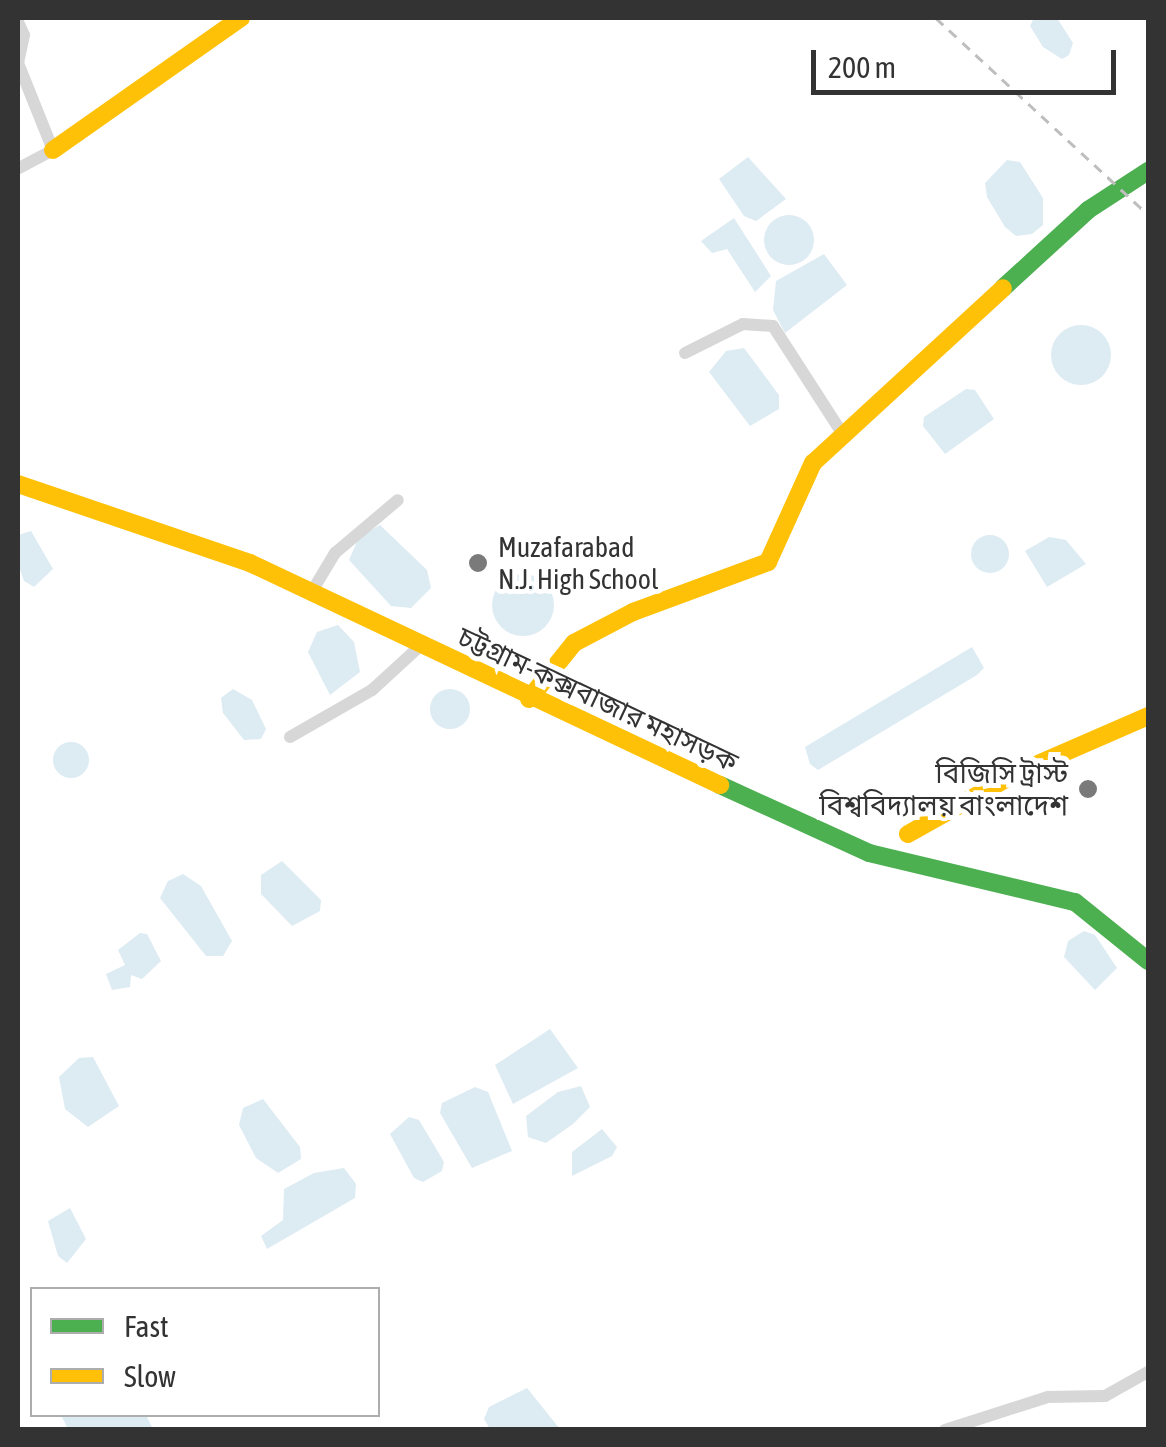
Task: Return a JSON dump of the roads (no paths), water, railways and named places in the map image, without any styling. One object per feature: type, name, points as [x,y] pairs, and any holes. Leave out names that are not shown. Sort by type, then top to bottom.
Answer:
[{"type":"main road","points":[[54,150],[110,117],[241,18]]},
{"type":"main road","points":[[528,700],[574,643],[634,612],[768,562],[813,463],[1088,210],[1148,171]]},
{"type":"main road","name":"চট্টগ্রাম-কক্সবাজার মহাসড়ক","points":[[18,484],[216,551],[311,593],[528,700],[869,853],[1075,902],[1148,961]]},
{"type":"main road","points":[[908,834],[1013,775],[1148,716]]},
{"type":"street","points":[[18,22],[24,34],[18,63],[54,150],[18,169]]},
{"type":"street","points":[[685,353],[742,324],[773,326],[842,434]]},
{"type":"street","points":[[311,593],[335,554],[398,500]]},
{"type":"street","points":[[290,737],[372,690],[420,646]]},
{"type":"street","points":[[945,1430],[1048,1397],[1105,1396],[1148,1372]]},
{"type":"railway","points":[[936,18],[1148,214]]},
{"type":"place","name":"Muzafarabad N.J. High School","points":[[478,563]]},
{"type":"place","name":"বিজিসি ট্রাস্ট বিশ্ববিদ্যালয় বাংলাদেশ","points":[[1088,789]]}]
